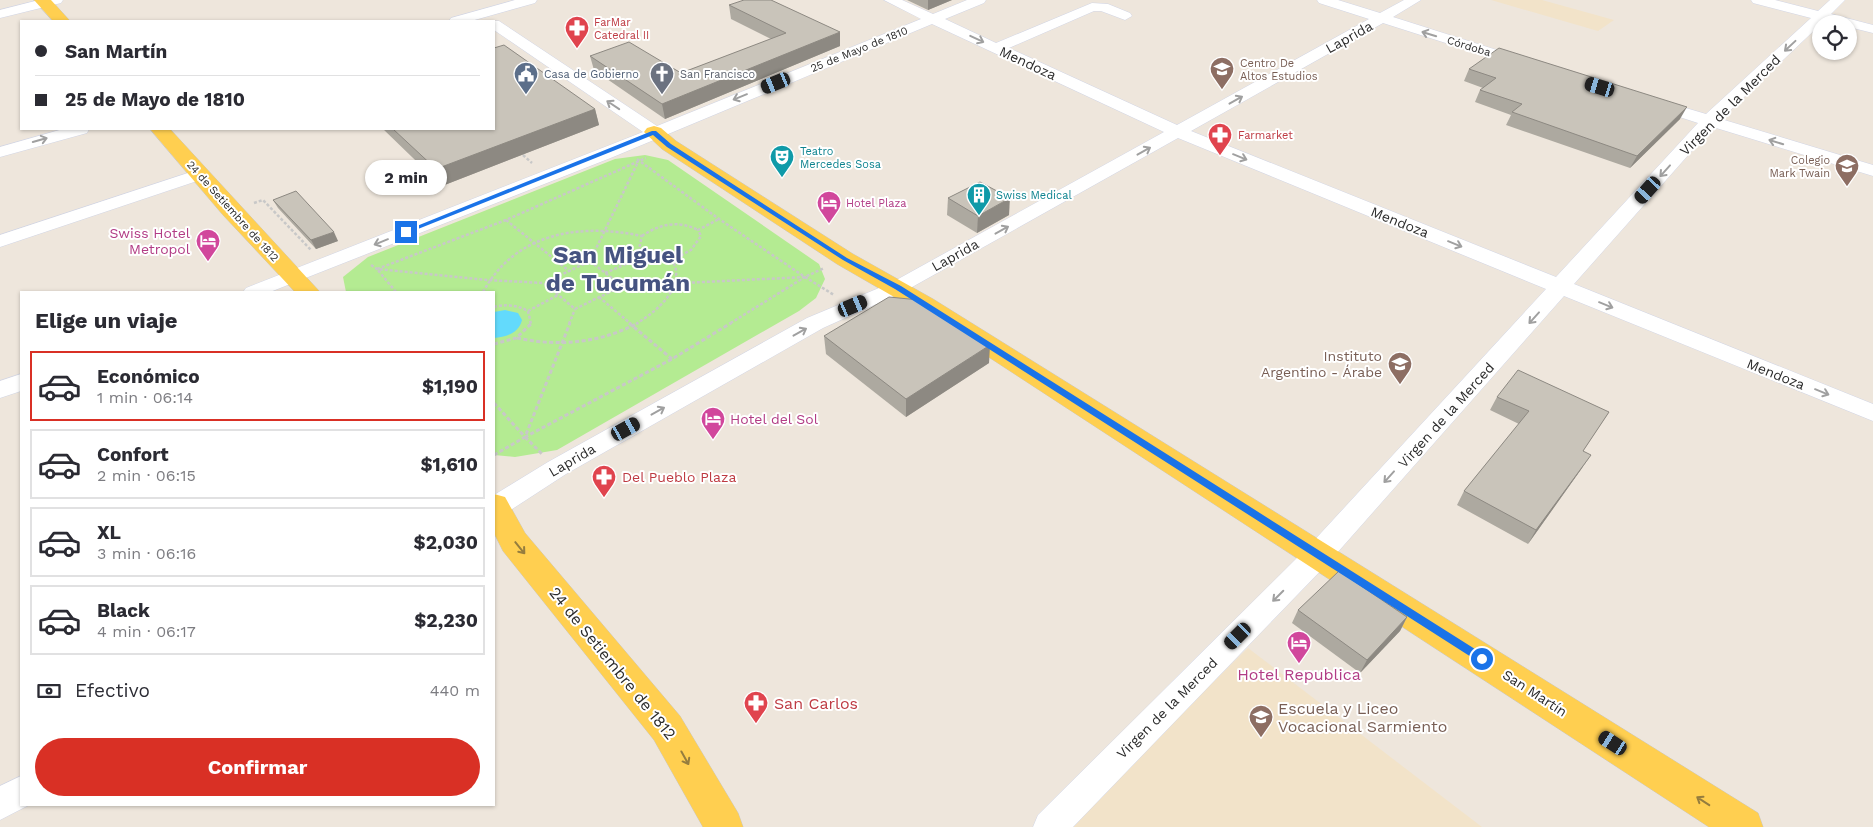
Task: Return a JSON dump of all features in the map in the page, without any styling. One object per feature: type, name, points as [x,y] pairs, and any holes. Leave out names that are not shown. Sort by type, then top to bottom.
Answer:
[{"type":"main road","points":[[48,1],[61,20]]},
{"type":"main road","name":"24 de Setiembre de 1812","points":[[161,130],[230,210],[300,285]]},
{"type":"main road","name":"San Martín","points":[[654,132],[669,146],[836,254],[898,287],[1744,827]]},
{"type":"main road","name":"24 de Setiembre de 1812","points":[[495,508],[514,542],[667,728],[724,827]]},
{"type":"street","points":[[466,20],[485,18],[530,0]]},
{"type":"street","name":"Mendoza","points":[[891,0],[1178,132],[1873,413]]},
{"type":"street","name":"25 de Mayo de 1810","points":[[260,291],[300,285],[654,132],[979,0]]},
{"type":"street","name":"Córdoba","points":[[1324,0],[1540,68]]},
{"type":"street","name":"Laprida","points":[[495,505],[556,468],[806,328],[898,287],[1414,0]]},
{"type":"street","points":[[1758,0],[1818,15]]},
{"type":"street","name":"Virgen de la Merced","points":[[1823,15],[1838,0]]},
{"type":"street","points":[[0,14],[48,1]]},
{"type":"street","points":[[467,5],[485,18]]},
{"type":"street","points":[[997,48],[1092,7],[1102,7],[1125,16]]},
{"type":"street","points":[[1857,24],[1873,28]]},
{"type":"street","name":"San Martín","points":[[495,25],[654,132]]},
{"type":"street","name":"Virgen de la Merced","points":[[1050,827],[1319,554],[1561,288],[1709,121],[1812,25]]},
{"type":"street","points":[[1634,98],[1873,171]]},
{"type":"street","points":[[0,152],[77,130]]},
{"type":"street","points":[[0,241],[200,174]]},
{"type":"street","points":[[0,390],[20,382]]},
{"type":"street","points":[[0,804],[20,793]]},
{"type":"path","points":[[638,162],[805,277],[853,306]]},
{"type":"path","points":[[376,269],[506,220],[638,162]]},
{"type":"path","points":[[376,269],[487,280],[544,283],[590,262],[638,162]]},
{"type":"path","points":[[230,210],[263,200],[309,250],[317,249]]},
{"type":"path","points":[[698,230],[719,219]]},
{"type":"path","points":[[506,220],[569,271]]},
{"type":"path","points":[[483,291],[487,280],[498,266],[514,254],[534,243],[566,234],[607,229],[642,236],[657,227],[670,224],[693,226],[701,236],[697,245],[687,253],[672,259],[656,259],[645,256],[639,249],[642,236]]},
{"type":"path","points":[[605,273],[645,256]]},
{"type":"path","points":[[516,338],[534,342],[562,344],[594,339],[633,325],[652,313],[666,300],[674,286],[676,271],[672,259]]},
{"type":"path","points":[[590,262],[622,286]]},
{"type":"path","points":[[371,264],[395,291]]},
{"type":"path","points":[[525,437],[575,309],[622,286],[674,286],[805,277]]},
{"type":"path","points":[[495,454],[672,359],[805,277]]},
{"type":"path","points":[[544,283],[575,309]]},
{"type":"path","points":[[495,307],[512,305],[528,311],[558,295]]},
{"type":"path","points":[[599,297],[672,359]]},
{"type":"path","points":[[495,344],[516,338],[528,328],[532,322],[528,311]]},
{"type":"path","points":[[495,405],[525,437]]},
{"type":"shaded area","points":[[1491,0],[1542,0],[1614,20],[1598,31]]},
{"type":"shaded area","name":"Escuela y Liceo Vocacional Sarmiento","points":[[1248,648],[1482,827],[1066,827]]},
{"type":"green space","points":[[645,155],[668,160],[819,264],[825,279],[816,298],[799,311],[557,450],[515,457],[495,455],[495,291],[346,291],[343,277],[368,257],[615,159]]},
{"type":"water","points":[[505,310],[518,313],[522,320],[518,328],[511,334],[495,338],[495,312]]},
{"type":"building","points":[[744,0],[771,0],[840,32],[662,104],[590,56],[629,42],[681,73],[786,33],[729,5]]},
{"type":"building","name":"Casa de Gobierno","points":[[504,45],[595,109],[436,169],[394,130],[495,130],[495,48]]},
{"type":"building","points":[[1499,48],[1687,107],[1637,156],[1512,112],[1522,104],[1480,90],[1496,78],[1469,69]]},
{"type":"building","points":[[980,182],[1010,198],[978,216],[948,198]]},
{"type":"building","points":[[296,191],[334,232],[311,240],[273,200]]},
{"type":"building","points":[[889,297],[919,300],[990,345],[906,399],[824,336]]},
{"type":"building","points":[[1518,370],[1609,412],[1583,451],[1591,455],[1536,530],[1464,491],[1529,411],[1497,397]]},
{"type":"building","points":[[1339,571],[1407,617],[1367,660],[1298,610]]},
{"type":"place","name":"FarMar Catedral II","points":[[577,49]]},
{"type":"place","name":"Centro De Altos Estudios","points":[[1222,90]]},
{"type":"place","name":"Casa de Gobierno","points":[[526,95]]},
{"type":"place","name":"San Francisco","points":[[662,95]]},
{"type":"place","name":"Farmarket","points":[[1220,156]]},
{"type":"place","name":"Teatro Mercedes Sosa","points":[[782,178]]},
{"type":"place","name":"Colegio Mark Twain","points":[[1847,187]]},
{"type":"place","name":"Swiss Medical","points":[[979,216]]},
{"type":"place","name":"Hotel Plaza","points":[[829,224]]},
{"type":"place","name":"Swiss Hotel Metropol","points":[[208,262]]},
{"type":"place","name":"Instituto Argentino - Árabe","points":[[1400,385]]},
{"type":"place","name":"Hotel del Sol","points":[[713,440]]},
{"type":"place","name":"Del Pueblo Plaza","points":[[604,498]]},
{"type":"place","name":"Hotel Republica","points":[[1299,664]]},
{"type":"place","name":"San Carlos","points":[[756,724]]},
{"type":"place","name":"Escuela y Liceo Vocacional Sarmiento","points":[[1261,738]]},
{"type":"district","name":"San Miguel de Tucumán","points":[[618,269]]},
{"type":"route","points":[[406,232],[654,132],[669,146],[845,259],[898,287],[1482,659]]}]
